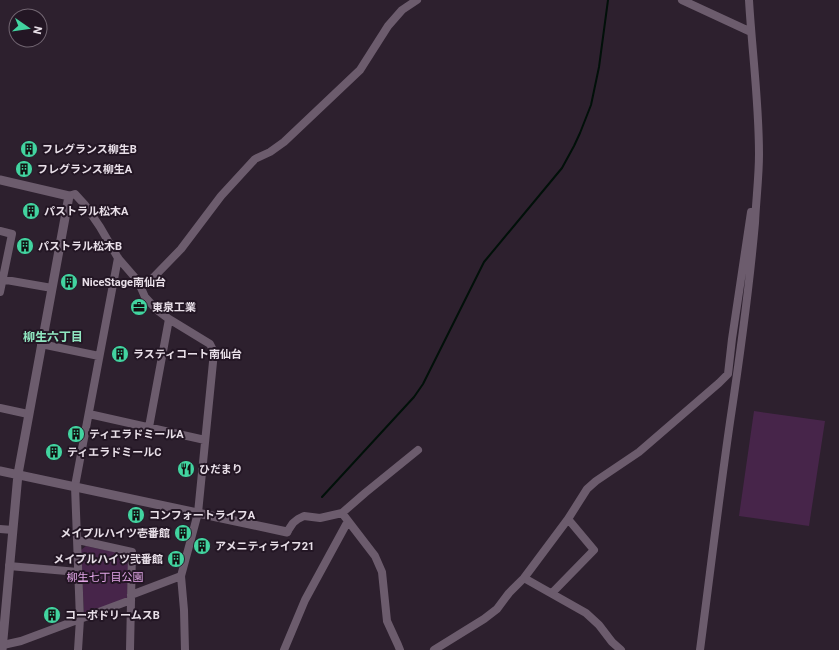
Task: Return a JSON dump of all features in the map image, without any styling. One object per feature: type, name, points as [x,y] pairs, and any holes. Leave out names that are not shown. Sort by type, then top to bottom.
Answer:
[{"type":"street","points":[[141,287],[148,283],[182,249],[221,196],[255,159],[270,152],[284,142],[360,70],[388,26],[402,10],[417,0]]},
{"type":"street","points":[[682,0],[751,32]]},
{"type":"street","points":[[700,650],[721,486],[747,303],[757,188],[759,154],[757,96],[749,0]]},
{"type":"street","points":[[0,180],[69,196],[75,194],[85,205],[100,227],[118,258],[138,281],[145,297],[157,310],[169,319],[210,344],[214,352],[198,513],[181,576],[185,650]]},
{"type":"street","points":[[434,650],[497,609],[509,592],[524,578],[568,519],[587,490],[596,481],[639,452],[728,374],[750,215],[757,188]]},
{"type":"street","points":[[69,196],[18,474],[3,648],[80,619],[181,576]]},
{"type":"street","points":[[0,232],[12,234],[1,280],[0,292]]},
{"type":"street","points":[[78,650],[80,619],[75,486],[118,258]]},
{"type":"street","points":[[1,280],[52,288]]},
{"type":"street","points":[[149,427],[169,319]]},
{"type":"street","points":[[41,344],[99,356]]},
{"type":"street","points":[[0,408],[28,414]]},
{"type":"street","points":[[89,414],[205,440]]},
{"type":"street","points":[[0,470],[287,532],[293,523],[304,516],[320,518],[342,513],[418,450]]},
{"type":"street","points":[[342,513],[375,556],[382,572],[387,621],[400,650]]},
{"type":"street","points":[[552,593],[594,550],[568,519]]},
{"type":"street","points":[[284,650],[305,600],[348,521]]},
{"type":"street","points":[[0,529],[13,530]]},
{"type":"street","points":[[78,540],[132,552],[130,650]]},
{"type":"street","points":[[9,566],[78,572]]},
{"type":"street","points":[[524,578],[586,613],[621,650]]},
{"type":"green space","points":[[754,411],[825,421],[809,526],[739,516]]},
{"type":"green space","name":"柳生七丁目公園","points":[[86,546],[129,555],[127,598],[84,614],[81,550]]},
{"type":"waterway","points":[[322,497],[414,397],[423,384],[484,262],[562,168],[580,133],[591,105],[599,67],[608,0]]},
{"type":"place","name":"フレグランス柳生B","points":[[29,149]]},
{"type":"place","name":"フレグランス柳生A","points":[[24,169]]},
{"type":"place","name":"パストラル松木A","points":[[31,211]]},
{"type":"place","name":"パストラル松木B","points":[[25,246]]},
{"type":"place","name":"NiceStage南仙台","points":[[69,282]]},
{"type":"place","name":"東泉工業","points":[[139,307]]},
{"type":"place","name":"ラスティコート南仙台","points":[[120,354]]},
{"type":"place","name":"ティエラドミールA","points":[[76,434]]},
{"type":"place","name":"ティエラドミールC","points":[[54,452]]},
{"type":"place","name":"ひだまり","points":[[186,469]]},
{"type":"place","name":"コンフォートライフA","points":[[136,515]]},
{"type":"place","name":"メイプルハイツ壱番館","points":[[183,533]]},
{"type":"place","name":"アメニティライフ21","points":[[202,546]]},
{"type":"place","name":"メイプルハイツ弐番館","points":[[176,559]]},
{"type":"place","name":"コーポドリームスB","points":[[52,615]]},
{"type":"district","name":"柳生六丁目","points":[[53,337]]}]
